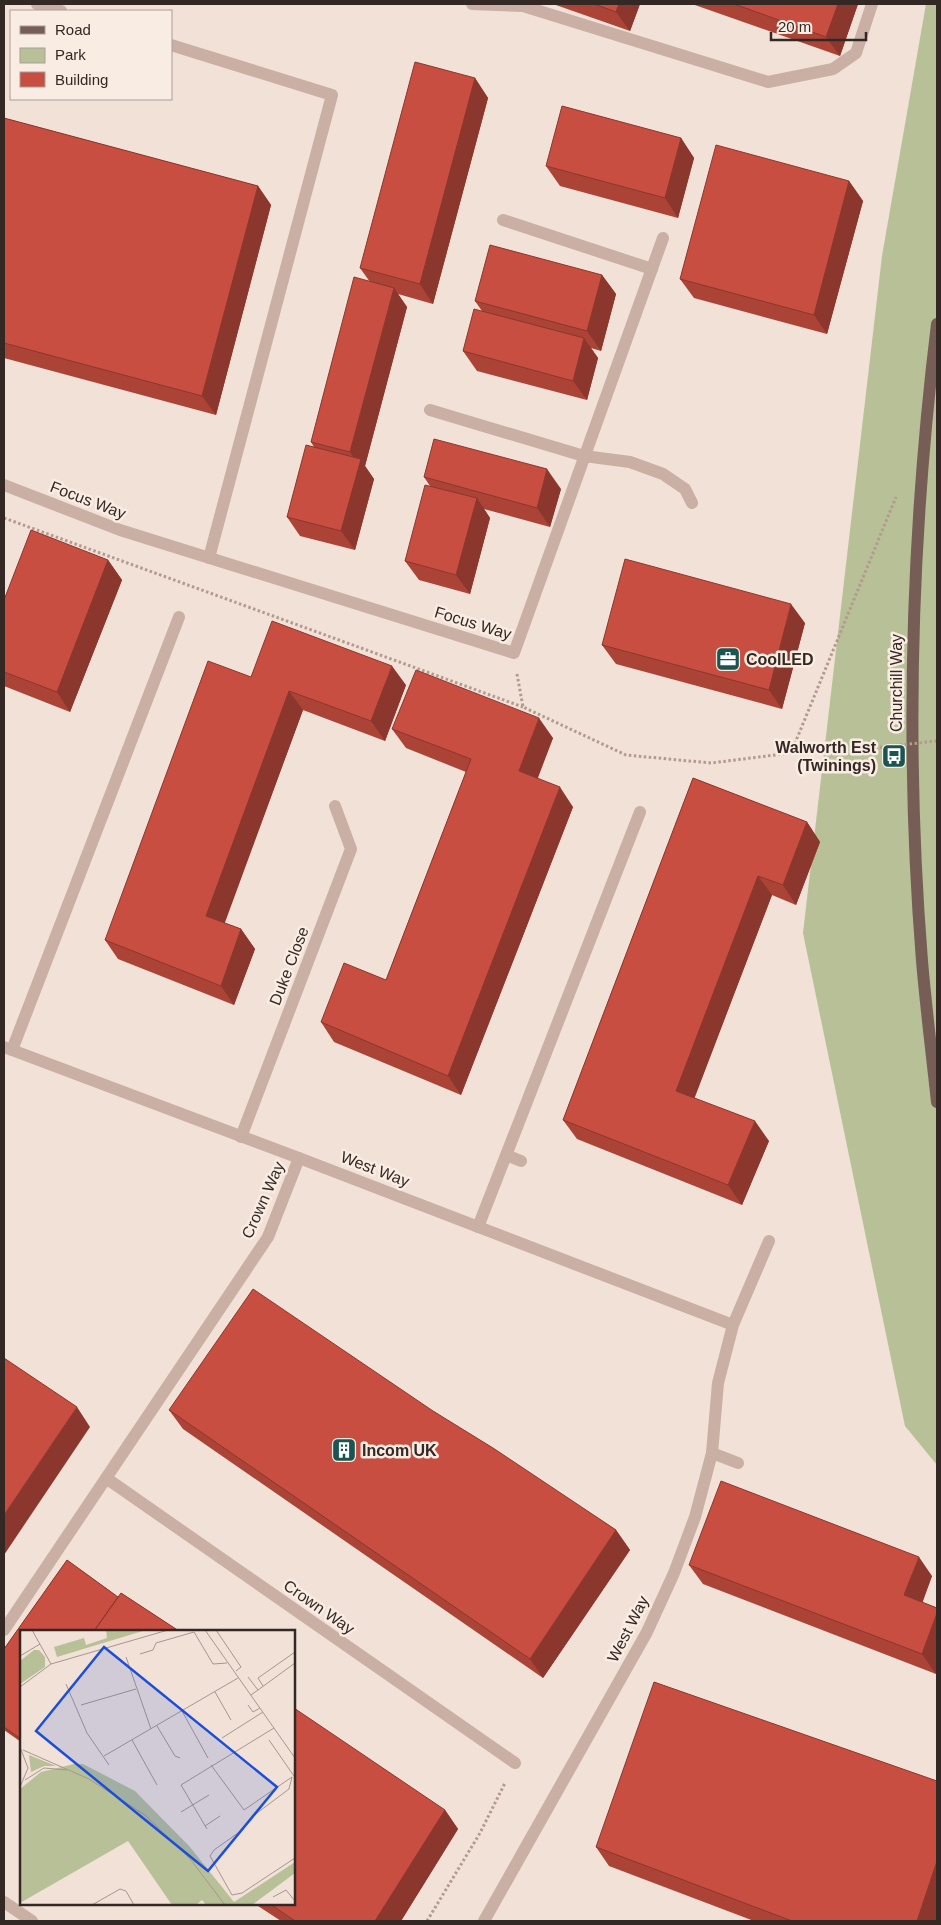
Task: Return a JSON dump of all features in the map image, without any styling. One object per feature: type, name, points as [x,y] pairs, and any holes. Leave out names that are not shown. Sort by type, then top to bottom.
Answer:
[{"type":"main road","name":"Churchill Way","points":[[937,324],[924,428],[918,521],[913,624],[912,731],[922,962],[937,1102]]},
{"type":"street","points":[[37,4],[58,10]]},
{"type":"street","points":[[472,4],[524,6],[768,82],[833,69],[856,53],[872,4]]},
{"type":"street","points":[[172,45],[332,95],[209,558]]},
{"type":"street","points":[[504,220],[652,269]]},
{"type":"street","name":"Focus Way","points":[[4,485],[120,530],[514,653],[663,238]]},
{"type":"street","points":[[430,410],[584,456],[630,462],[663,474],[685,489],[692,503]]},
{"type":"street","points":[[8,1049],[179,617]]},
{"type":"street","name":"Duke Close","points":[[241,1137],[351,849],[335,806]]},
{"type":"street","points":[[478,1227],[640,812]]},
{"type":"street","name":"West Way","points":[[8,1049],[299,1158],[733,1325]]},
{"type":"street","points":[[506,1154],[522,1161]]},
{"type":"street","name":"Crown Way","points":[[4,1630],[268,1237],[299,1158]]},
{"type":"street","name":"West Way","points":[[484,1921],[647,1632],[674,1573],[695,1517],[712,1453],[718,1383],[733,1325],[769,1242]]},
{"type":"street","points":[[712,1453],[738,1463]]},
{"type":"street","name":"Crown Way","points":[[106,1478],[515,1763]]},
{"type":"street","points":[[4,1902],[32,1921]]},
{"type":"path","points":[[791,753],[899,492]]},
{"type":"path","points":[[4,518],[523,707],[626,755],[711,763],[791,753],[835,752],[937,741]]},
{"type":"path","points":[[514,653],[523,707]]},
{"type":"path","points":[[426,1921],[480,1833],[515,1763]]},
{"type":"green space","points":[[926,4],[937,4],[937,1465],[905,1426],[803,933],[882,256]]},
{"type":"building","points":[[594,4],[619,4],[616,12]]},
{"type":"building","points":[[734,4],[838,4],[826,37]]},
{"type":"building","points":[[415,62],[475,78],[420,284],[360,268]]},
{"type":"building","points":[[562,106],[681,138],[665,198],[546,166]]},
{"type":"building","points":[[4,118],[258,186],[202,396],[4,343]]},
{"type":"building","points":[[716,145],[849,181],[814,315],[680,279]]},
{"type":"building","points":[[490,245],[602,275],[587,331],[475,301]]},
{"type":"building","points":[[354,277],[394,288],[350,452],[311,442]]},
{"type":"building","points":[[474,309],[584,338],[573,381],[463,351]]},
{"type":"building","points":[[434,439],[547,469],[537,508],[424,477]]},
{"type":"building","points":[[306,445],[361,459],[341,531],[287,517]]},
{"type":"building","points":[[425,485],[477,498],[456,575],[405,561]]},
{"type":"building","points":[[31,530],[108,560],[57,692],[4,672],[4,600]]},
{"type":"building","points":[[625,559],[791,604],[769,690],[602,645]]},
{"type":"building","points":[[272,621],[392,666],[371,721],[289,691],[206,916],[241,929],[221,986],[105,940],[208,661],[251,677]]},
{"type":"building","points":[[416,670],[539,718],[519,771],[560,787],[448,1076],[321,1022],[344,963],[386,980],[471,759],[392,729]]},
{"type":"building","points":[[693,778],[807,822],[783,885],[758,876],[676,1091],[755,1121],[728,1185],[563,1120]]},
{"type":"building","points":[[253,1289],[433,1411],[493,1448],[616,1530],[530,1659],[169,1410]]},
{"type":"building","points":[[4,1358],[77,1407],[4,1515]]},
{"type":"building","points":[[721,1481],[919,1557],[904,1595],[937,1608],[937,1613],[922,1654],[689,1565]]},
{"type":"building","points":[[67,1560],[118,1597],[95,1630],[20,1630],[20,1738],[4,1727],[4,1649]]},
{"type":"building","points":[[121,1593],[177,1630],[95,1630]]},
{"type":"building","points":[[654,1682],[937,1781],[937,1861],[917,1921],[792,1921],[596,1847]]},
{"type":"building","points":[[295,1709],[445,1810],[375,1921],[295,1921],[271,1905],[295,1905]]},
{"type":"place","name":"CoolLED","points":[[728,659]]},
{"type":"place","name":"Walworth Est (Twinings)","points":[[894,756]]},
{"type":"place","name":"Incom UK","points":[[344,1450]]}]
